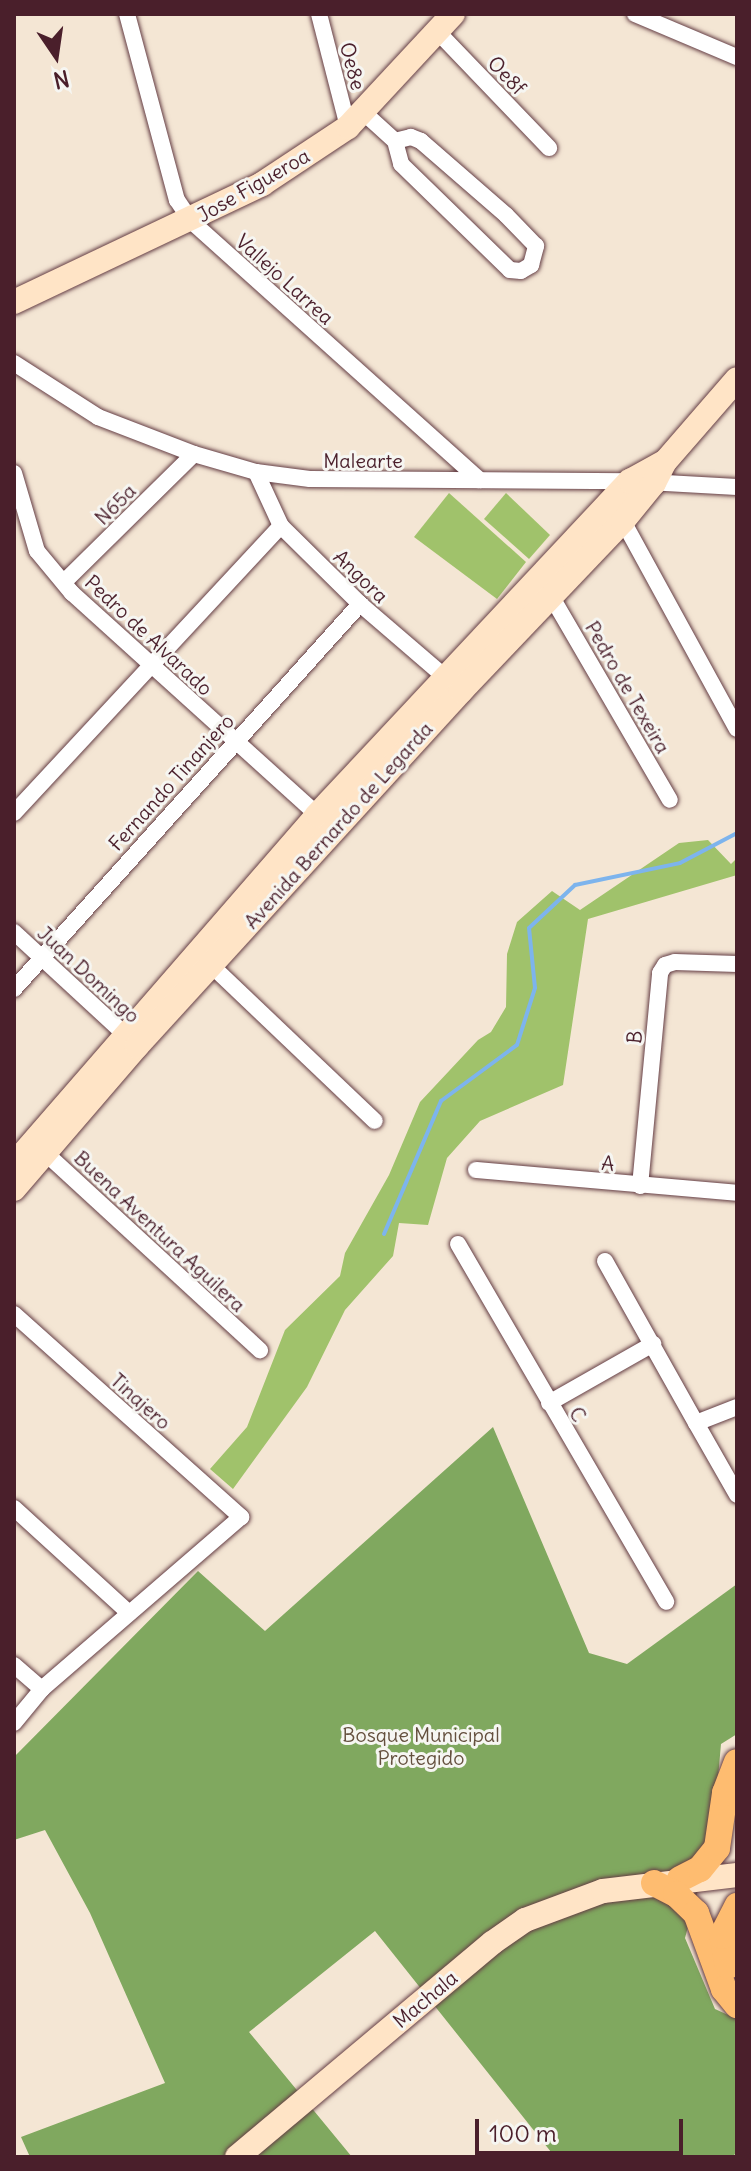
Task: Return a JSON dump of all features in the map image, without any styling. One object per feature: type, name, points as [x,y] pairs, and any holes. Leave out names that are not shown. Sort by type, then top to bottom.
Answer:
[{"type":"main road","points":[[680,1879],[700,1869],[717,1848],[725,1793],[737,1762]]},
{"type":"main road","points":[[646,1884],[676,1894],[696,1913],[724,1989],[737,2005]]},
{"type":"main road","points":[[737,1906],[722,1936],[725,1959],[737,1983]]},
{"type":"street","name":"Vallejo Larrea","points":[[127,14],[177,200],[191,221],[480,480]]},
{"type":"street","name":"Oe8e","points":[[319,14],[355,119]]},
{"type":"street","points":[[635,14],[737,57]]},
{"type":"street","name":"Jose Figueroa","points":[[14,302],[191,221],[262,184],[355,119],[444,22]]},
{"type":"street","name":"Oe8f","points":[[444,22],[549,148]]},
{"type":"street","points":[[355,119],[395,141],[411,137],[421,141],[506,215],[536,246],[537,252],[531,265],[521,271],[510,270],[401,164],[395,141]]},
{"type":"street","name":"Malearte","points":[[14,363],[98,417],[194,454],[256,472],[310,479],[480,480],[649,475],[737,487]]},
{"type":"street","name":"Avenida Bernardo de Legarda","points":[[14,1189],[40,1148],[131,1040],[325,823],[737,379]]},
{"type":"street","name":"N65a","points":[[64,582],[194,454]]},
{"type":"street","name":"Angora","points":[[256,472],[281,526],[360,604],[453,684]]},
{"type":"street","name":"Pedro de Alvarado","points":[[14,473],[37,551],[64,582],[325,823]]},
{"type":"street","name":"Avenida Bernardo de Legarda","points":[[453,684],[623,521],[649,475]]},
{"type":"street","points":[[623,521],[737,729]]},
{"type":"street","points":[[14,813],[281,526]]},
{"type":"street","name":"Pedro de Texeira","points":[[550,594],[670,800]]},
{"type":"street","name":"Fernando Tinanjero","points":[[14,989],[360,604]]},
{"type":"street","name":"Avenida Bernardo de Legarda","points":[[131,1040],[211,965],[325,823]]},
{"type":"street","name":"Juan Domingo","points":[[14,932],[131,1040]]},
{"type":"street","name":"B","points":[[640,1186],[660,973],[665,965],[675,962],[737,964]]},
{"type":"street","points":[[211,965],[375,1121]]},
{"type":"street","name":"Avenida Bernardo de Legarda","points":[[14,1164],[40,1148]]},
{"type":"street","name":"Buena Aventura Aguilera","points":[[40,1148],[260,1350]]},
{"type":"street","name":"A","points":[[476,1170],[737,1193]]},
{"type":"street","name":"C","points":[[458,1244],[666,1602]]},
{"type":"street","points":[[605,1261],[737,1495]]},
{"type":"street","name":"Tinajero","points":[[14,1314],[241,1517],[129,1613]]},
{"type":"street","points":[[549,1403],[653,1344]]},
{"type":"street","points":[[696,1423],[737,1407]]},
{"type":"street","points":[[14,1508],[129,1613],[42,1689],[14,1723]]},
{"type":"street","points":[[14,1665],[42,1689]]},
{"type":"street","name":"Machala","points":[[237,2157],[509,1930],[540,1912],[579,1897],[646,1884],[737,1877]]},
{"type":"street","name":"Machala","points":[[646,1884],[737,1877]]},
{"type":"green space","points":[[449,493],[526,562],[497,599],[414,537]]},
{"type":"green space","points":[[506,493],[550,535],[529,559],[484,519]]},
{"type":"green space","points":[[708,840],[731,864],[737,858],[737,875],[588,919],[563,1085],[480,1121],[447,1158],[428,1225],[399,1223],[393,1256],[345,1310],[307,1387],[233,1489],[210,1469],[247,1427],[285,1330],[340,1276],[345,1253],[389,1175],[420,1102],[478,1040],[491,1032],[506,1007],[507,954],[517,922],[552,891],[580,910],[679,843]]},
{"type":"green space","name":"Bosque Municipal Protegido","points":[[493,1427],[589,1653],[627,1664],[737,1584],[737,1734],[721,1744],[713,1835],[685,1938],[715,2009],[737,2019],[737,2152],[732,2157],[555,2157],[375,1931],[249,2032],[352,2157],[30,2157],[21,2137],[165,2083],[90,1913],[45,1830],[14,1840],[14,1757],[198,1571],[265,1631]]},
{"type":"waterway","points":[[384,1234],[441,1101],[517,1045],[535,988],[529,928],[575,885],[680,863],[737,833]]}]
